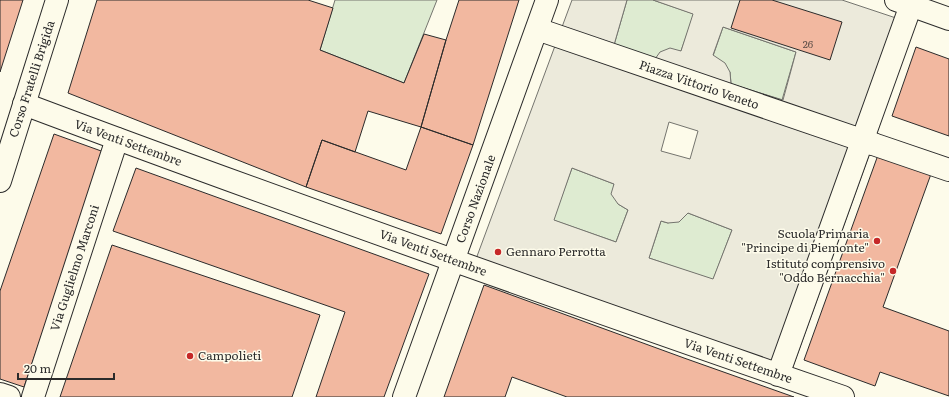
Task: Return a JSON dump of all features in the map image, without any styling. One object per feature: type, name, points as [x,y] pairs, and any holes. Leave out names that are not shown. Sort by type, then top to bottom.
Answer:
[{"type":"street","name":"Corso Fratelli Brigida","points":[[0,181],[57,0]]},
{"type":"street","name":"Corso Nazionale","points":[[404,397],[547,0]]},
{"type":"street","points":[[778,375],[868,142],[903,3],[949,19]]},
{"type":"street","name":"Piazza Vittorio Veneto","points":[[537,29],[949,170]]},
{"type":"street","name":"Via Venti Settembre","points":[[24,104],[116,139],[453,261],[843,397]]},
{"type":"street","name":"Via Guglielmo Marconi","points":[[33,397],[116,139]]},
{"type":"street","points":[[0,394],[9,397]]},
{"type":"green space","points":[[335,0],[437,0],[404,83],[320,50]]},
{"type":"green space","points":[[627,0],[653,0],[694,14],[681,51],[655,59],[614,45]]},
{"type":"green space","points":[[723,27],[796,52],[782,100],[731,84],[730,72],[713,56]]},
{"type":"green space","points":[[572,168],[614,184],[618,204],[628,210],[616,242],[553,220]]},
{"type":"green space","points":[[688,213],[732,230],[713,280],[649,258],[661,221],[668,223]]},
{"type":"shaded area","points":[[572,0],[627,0],[614,45],[655,59],[660,52],[670,48],[681,51],[693,14],[653,0],[842,0],[914,24],[873,144],[791,372],[476,259]],"holes":[[[723,27],[796,52],[783,100],[731,84],[730,72],[725,63],[713,55]],[[669,122],[698,131],[690,159],[661,151]],[[572,168],[614,184],[611,194],[618,204],[628,210],[616,242],[554,220]],[[688,213],[732,230],[713,279],[649,258],[661,221],[668,223],[679,222]]]},
{"type":"building","points":[[0,0],[23,0],[0,72]]},
{"type":"building","points":[[97,0],[308,0],[333,8],[320,50],[404,83],[424,34],[446,40],[421,127],[368,111],[355,152],[322,140],[306,187],[68,93]]},
{"type":"building","points":[[459,0],[519,0],[473,145],[421,127]]},
{"type":"building","points":[[740,0],[772,0],[842,22],[830,60],[731,28]]},
{"type":"building","points":[[916,47],[949,59],[949,136],[892,116]]},
{"type":"building","points":[[421,127],[473,145],[441,234],[306,187],[322,140],[406,170]]},
{"type":"building","points":[[54,134],[104,152],[24,387],[0,379],[0,291]]},
{"type":"building","name":"Istituto comprensivo \"Oddo Bernacchia\"","points":[[878,155],[931,174],[883,307],[949,331],[949,396],[880,372],[875,386],[804,360]]},
{"type":"building","points":[[136,168],[429,274],[384,397],[316,397],[345,312],[113,231]]},
{"type":"building","name":"Campolieti","points":[[112,245],[320,315],[292,397],[60,397]]},
{"type":"building","points":[[484,285],[794,397],[567,397],[512,377],[505,397],[444,397]]},
{"type":"place","name":"Scuola Primaria \"Principe di Piemonte\"","points":[[877,241]]},
{"type":"place","name":"Gennaro Perrotta","points":[[498,252]]},
{"type":"place","name":"Istituto comprensivo \"Oddo Bernacchia\"","points":[[893,271]]},
{"type":"place","name":"Campolieti","points":[[190,356]]}]
